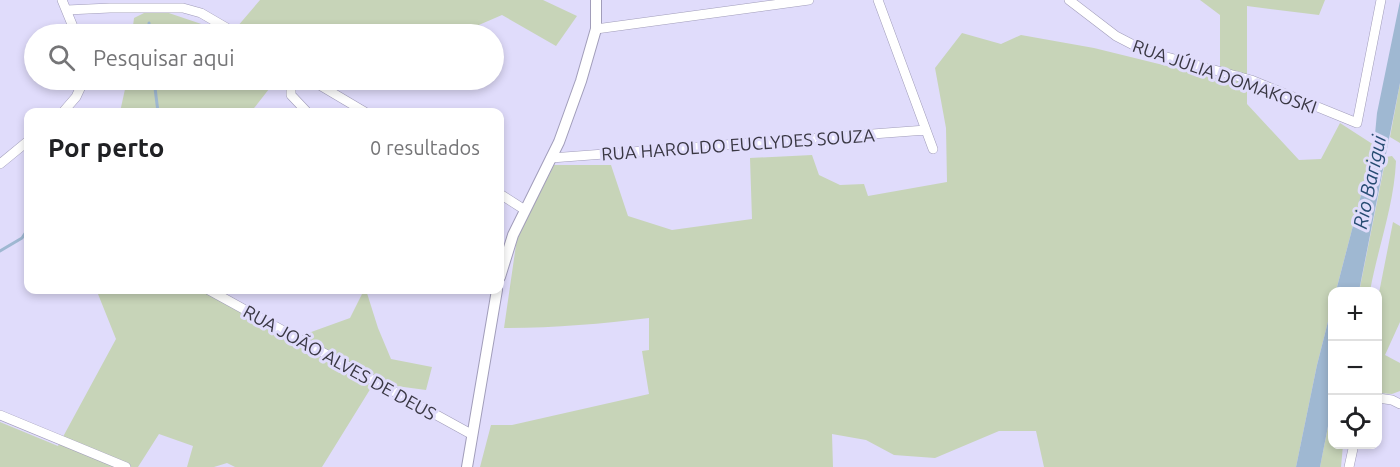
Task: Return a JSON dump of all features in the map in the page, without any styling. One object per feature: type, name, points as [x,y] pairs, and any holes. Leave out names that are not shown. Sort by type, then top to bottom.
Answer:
[{"type":"street","points":[[63,0],[72,24]]},
{"type":"street","points":[[99,0],[110,8]]},
{"type":"street","points":[[504,264],[513,235],[564,128],[581,81],[596,28],[596,0]]},
{"type":"street","points":[[596,28],[809,0]]},
{"type":"street","points":[[878,0],[933,149]]},
{"type":"street","name":"RUA JÚLIA DOMAKOSKI","points":[[1069,0],[1116,36],[1145,51],[1251,81],[1357,123],[1381,0]]},
{"type":"street","points":[[67,10],[169,7],[193,10],[219,24]]},
{"type":"street","points":[[66,108],[79,90]]},
{"type":"street","points":[[291,90],[291,95],[303,108]]},
{"type":"street","points":[[328,90],[358,108]]},
{"type":"street","name":"RUA HAROLDO EUCLYDES SOUZA","points":[[550,158],[926,130]]},
{"type":"street","points":[[0,164],[24,144]]},
{"type":"street","points":[[504,197],[525,210]]},
{"type":"street","name":"RUA JOÃO ALVES DE DEUS","points":[[216,294],[471,434]]},
{"type":"street","points":[[467,467],[496,294]]},
{"type":"street","points":[[1382,399],[1397,401]]},
{"type":"street","points":[[0,415],[126,467]]},
{"type":"street","points":[[1349,467],[1353,449]]},
{"type":"green space","points":[[260,0],[543,0],[577,16],[556,46],[502,15],[481,24],[240,24]]},
{"type":"green space","points":[[1200,0],[1325,0],[1319,15],[1247,6],[1247,104],[1299,160],[1321,159],[1340,123],[1374,145],[1337,287],[1328,287],[1328,322],[1296,467],[1044,467],[1036,431],[999,431],[935,458],[894,455],[866,440],[832,434],[833,467],[480,467],[491,425],[512,425],[649,394],[642,351],[649,350],[649,318],[577,325],[504,328],[517,238],[554,165],[611,165],[628,216],[672,230],[752,219],[750,158],[812,155],[819,175],[840,185],[864,184],[868,196],[947,182],[946,128],[935,68],[962,33],[1001,44],[1021,35],[1094,48],[1220,79],[1220,15]]},
{"type":"green space","points":[[154,8],[201,24],[133,24],[134,18]]},
{"type":"green space","points":[[1400,83],[1400,143],[1390,137]]},
{"type":"green space","points":[[125,90],[268,90],[254,108],[121,108]]},
{"type":"green space","points":[[1392,156],[1396,161],[1389,210],[1371,287],[1360,287],[1386,157]]},
{"type":"green space","points":[[1393,222],[1400,226],[1400,322],[1385,355],[1400,363],[1400,391],[1392,394],[1382,393],[1382,287],[1380,287]]},
{"type":"green space","points":[[98,294],[211,294],[289,340],[350,318],[362,294],[367,294],[391,359],[432,367],[426,390],[374,383],[322,467],[235,467],[227,463],[214,467],[187,467],[193,446],[159,434],[138,467],[0,467],[0,422],[58,446],[116,339]]},
{"type":"green space","points":[[1328,426],[1328,449],[1343,449],[1341,467],[1320,467]]},
{"type":"water","name":"Rio Barigui","points":[[1400,1],[1400,83],[1360,287],[1337,287],[1374,145],[1377,113]]},
{"type":"water","points":[[1328,322],[1328,426],[1320,467],[1296,467]]},
{"type":"waterway","points":[[155,90],[158,108]]},
{"type":"waterway","points":[[0,251],[24,235]]}]
